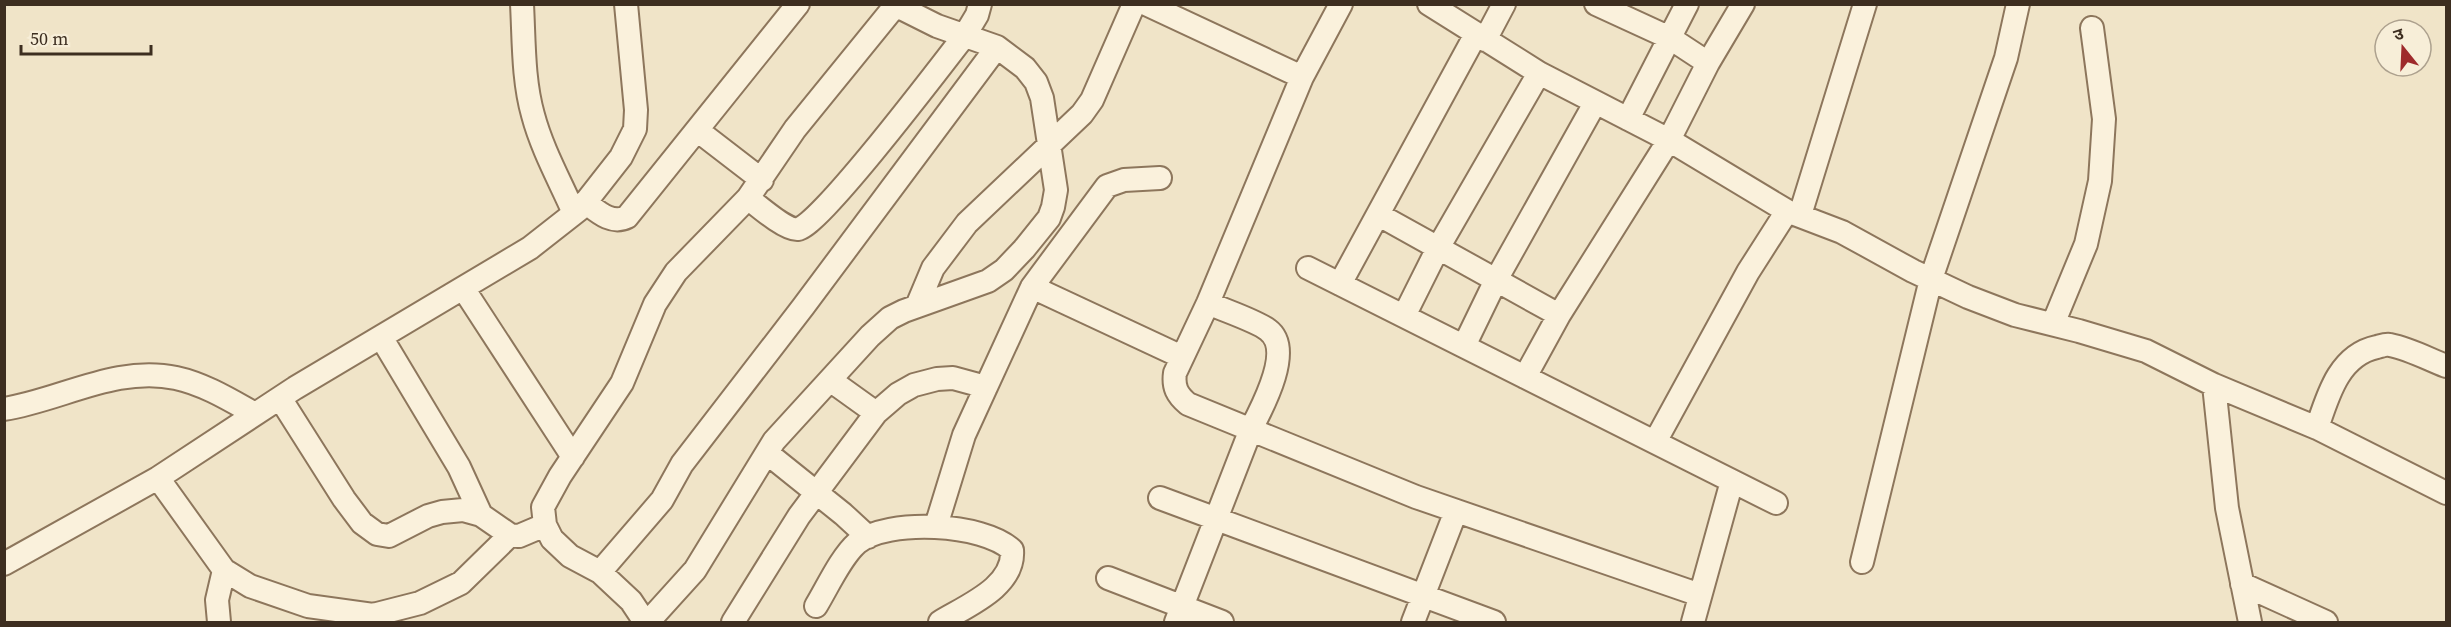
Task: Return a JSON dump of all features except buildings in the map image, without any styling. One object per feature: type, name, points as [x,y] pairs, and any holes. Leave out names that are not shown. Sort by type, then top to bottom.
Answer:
[{"type":"street","points":[[522,4],[527,84],[533,115],[546,151],[580,208],[614,220],[627,216],[798,4]]},
{"type":"street","points":[[4,564],[158,478],[280,398],[530,248],[580,208],[621,157],[635,129],[636,110],[626,4]]},
{"type":"street","points":[[748,198],[790,228],[798,229],[809,224],[843,188],[965,35],[977,15],[980,4]]},
{"type":"street","points":[[917,306],[933,268],[967,223],[1070,128],[1092,100],[1134,4]]},
{"type":"street","points":[[1146,4],[1302,77]]},
{"type":"street","points":[[1341,4],[1302,77],[1208,303],[1175,373],[1177,394],[1188,404],[1416,497],[1701,595]]},
{"type":"street","points":[[1429,4],[1539,73],[1669,140],[1793,213],[1842,232],[1968,297],[2015,315],[2146,351],[2214,385],[2444,485]]},
{"type":"street","points":[[1340,284],[1481,37],[1504,4]]},
{"type":"street","points":[[1596,4],[1670,38],[1708,63]]},
{"type":"street","points":[[1628,119],[1687,4]]},
{"type":"street","points":[[1525,377],[1559,315],[1669,140],[1708,63],[1743,4]]},
{"type":"street","points":[[1655,442],[1748,272],[1793,213],[1865,4]]},
{"type":"street","points":[[1862,562],[1931,279],[2006,58],[2018,4]]},
{"type":"street","points":[[894,5],[937,26],[965,35],[997,47],[1025,69],[1036,82],[1042,98],[1056,190],[1049,218],[1004,270],[988,281],[890,318],[774,441],[695,570],[646,622],[631,601],[600,572],[570,556],[552,539],[545,525],[543,507],[622,383],[655,304],[676,272],[748,198],[795,129],[894,5]]},
{"type":"street","points":[[2053,324],[2086,244],[2100,181],[2104,119],[2092,27]]},
{"type":"street","points":[[600,572],[662,500],[682,464],[803,307],[997,47]]},
{"type":"street","points":[[1404,316],[1438,248],[1539,73]]},
{"type":"street","points":[[1464,346],[1496,280],[1595,103]]},
{"type":"street","points":[[697,130],[762,180]]},
{"type":"street","points":[[936,525],[964,435],[1032,286],[1107,186],[1124,180],[1160,178]]},
{"type":"street","points":[[1379,215],[1559,315]]},
{"type":"street","points":[[1308,268],[1776,503]]},
{"type":"street","points":[[1032,286],[1182,357]]},
{"type":"street","points":[[463,288],[573,457]]},
{"type":"street","points":[[1179,614],[1251,429],[1266,399],[1275,374],[1278,350],[1276,341],[1269,330],[1208,303]]},
{"type":"street","points":[[381,337],[459,467],[481,515]]},
{"type":"street","points":[[2317,428],[2329,391],[2345,365],[2358,353],[2388,344],[2446,366]]},
{"type":"street","points":[[4,410],[54,398],[113,379],[144,375],[176,378],[218,393],[255,414]]},
{"type":"street","points":[[733,622],[800,516],[876,413],[898,394],[914,385],[937,379],[953,378],[986,387]]},
{"type":"street","points":[[830,380],[876,413]]},
{"type":"street","points":[[2214,385],[2227,508],[2250,622]]},
{"type":"street","points":[[280,398],[344,500],[362,524],[377,534],[389,536],[428,516],[463,510],[481,515],[510,535],[519,536],[545,525]]},
{"type":"street","points":[[767,453],[868,537]]},
{"type":"street","points":[[158,478],[224,570],[249,586],[308,606],[373,615],[420,603],[461,583],[510,535]]},
{"type":"street","points":[[1693,622],[1732,481]]},
{"type":"street","points":[[1160,498],[1494,622]]},
{"type":"street","points":[[1413,622],[1456,511]]},
{"type":"street","points":[[816,606],[857,543],[893,529],[936,525],[993,537],[1012,550],[1013,559],[993,590],[940,622]]},
{"type":"street","points":[[219,622],[217,600],[224,570]]},
{"type":"street","points":[[1108,578],[1179,614],[1222,622]]},
{"type":"street","points":[[2241,584],[2326,622]]}]
